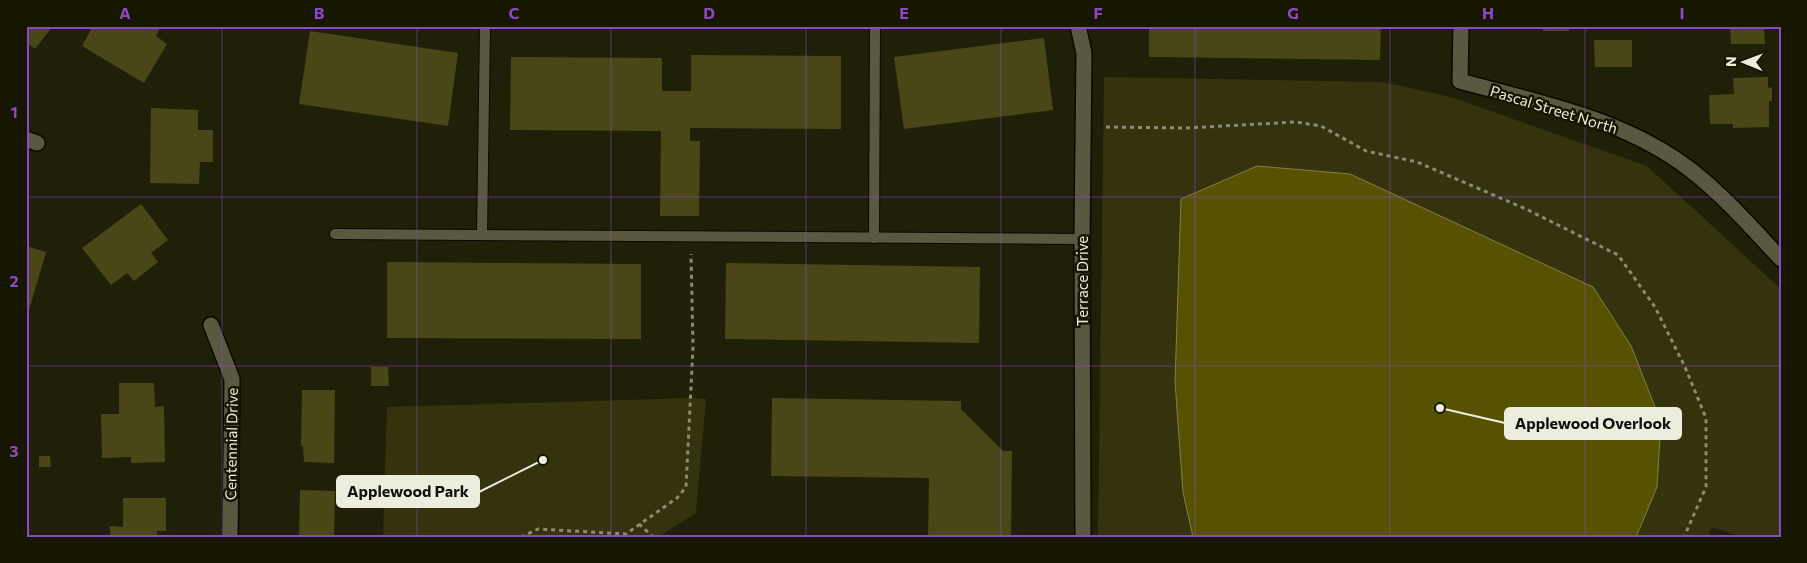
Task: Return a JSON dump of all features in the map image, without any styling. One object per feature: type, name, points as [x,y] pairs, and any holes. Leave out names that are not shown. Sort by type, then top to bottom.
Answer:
[{"type":"street","name":"Terrace Drive","points":[[1078,26],[1084,53],[1082,240],[1083,537]]},
{"type":"street","name":"Pascal Street North","points":[[1461,26],[1460,81],[1610,124],[1651,144],[1691,170],[1732,206],[1781,259]]},
{"type":"street","name":"Centennial Drive","points":[[211,325],[232,379],[230,537]]},
{"type":"lane","points":[[482,235],[485,26]]},
{"type":"lane","points":[[874,238],[875,26]]},
{"type":"lane","points":[[335,234],[1082,240]]},
{"type":"path","points":[[1106,127],[1186,128],[1296,122],[1321,126],[1366,151],[1417,162],[1526,210],[1618,255],[1655,307],[1685,367],[1706,418],[1706,487],[1684,537]]},
{"type":"path","points":[[521,537],[538,529],[626,534],[677,498],[686,487],[693,347],[690,236]]},
{"type":"path","points":[[640,524],[653,537]]},
{"type":"shaded area","points":[[1104,77],[1383,82],[1451,97],[1647,166],[1781,289],[1781,537],[1742,537],[1712,527],[1708,537],[1098,537]]},
{"type":"shaded area","points":[[1257,166],[1350,174],[1593,287],[1631,346],[1661,422],[1657,487],[1636,537],[1193,537],[1183,492],[1175,382],[1181,199]]},
{"type":"shaded area","points":[[706,399],[696,513],[658,537],[383,537],[387,407]]},
{"type":"building","points":[[26,26],[53,26],[35,49],[26,42]]},
{"type":"building","points":[[93,26],[161,26],[156,36],[167,44],[144,83],[82,46]]},
{"type":"building","points":[[1149,26],[1381,26],[1380,60],[1149,57]]},
{"type":"building","points":[[1543,26],[1569,26],[1569,31],[1543,31]]},
{"type":"building","points":[[1730,26],[1764,26],[1765,44],[1731,44]]},
{"type":"building","points":[[310,31],[458,53],[448,126],[299,104]]},
{"type":"building","points":[[1044,38],[1053,110],[904,129],[894,57]]},
{"type":"building","points":[[1594,40],[1632,40],[1632,67],[1595,67]]},
{"type":"building","points":[[691,55],[841,56],[841,129],[690,128],[690,141],[700,141],[699,216],[660,216],[661,131],[510,130],[511,57],[662,58],[662,91],[691,91]]},
{"type":"building","points":[[1768,77],[1768,88],[1772,87],[1772,101],[1769,101],[1769,127],[1733,128],[1733,124],[1710,124],[1709,95],[1734,94],[1733,78]]},
{"type":"building","points":[[151,108],[198,110],[198,130],[213,130],[213,162],[200,162],[199,184],[150,183]]},
{"type":"building","points":[[141,204],[168,240],[151,253],[158,262],[134,281],[127,273],[111,285],[82,248]]},
{"type":"building","points":[[26,246],[46,252],[27,317],[26,317]]},
{"type":"building","points":[[387,262],[641,264],[641,339],[387,338]]},
{"type":"building","points":[[726,263],[980,267],[979,343],[725,339]]},
{"type":"building","points":[[371,367],[388,367],[389,386],[371,386]]},
{"type":"building","points":[[119,383],[154,383],[155,407],[164,406],[165,462],[131,463],[131,457],[102,458],[101,414],[119,414]]},
{"type":"building","points":[[302,390],[335,390],[334,463],[304,462],[303,446],[301,446]]},
{"type":"building","points":[[772,398],[961,401],[961,409],[1003,451],[1012,451],[1011,537],[928,537],[929,478],[771,476]]},
{"type":"building","points":[[39,456],[50,456],[51,467],[39,467]]},
{"type":"building","points":[[300,490],[335,491],[334,537],[299,537]]},
{"type":"building","points":[[123,498],[166,498],[166,531],[157,531],[157,537],[110,537],[110,526],[123,527]]},
{"type":"place","name":"Applewood Overlook","points":[[1440,408]]},
{"type":"place","name":"Applewood Park","points":[[543,460]]}]
